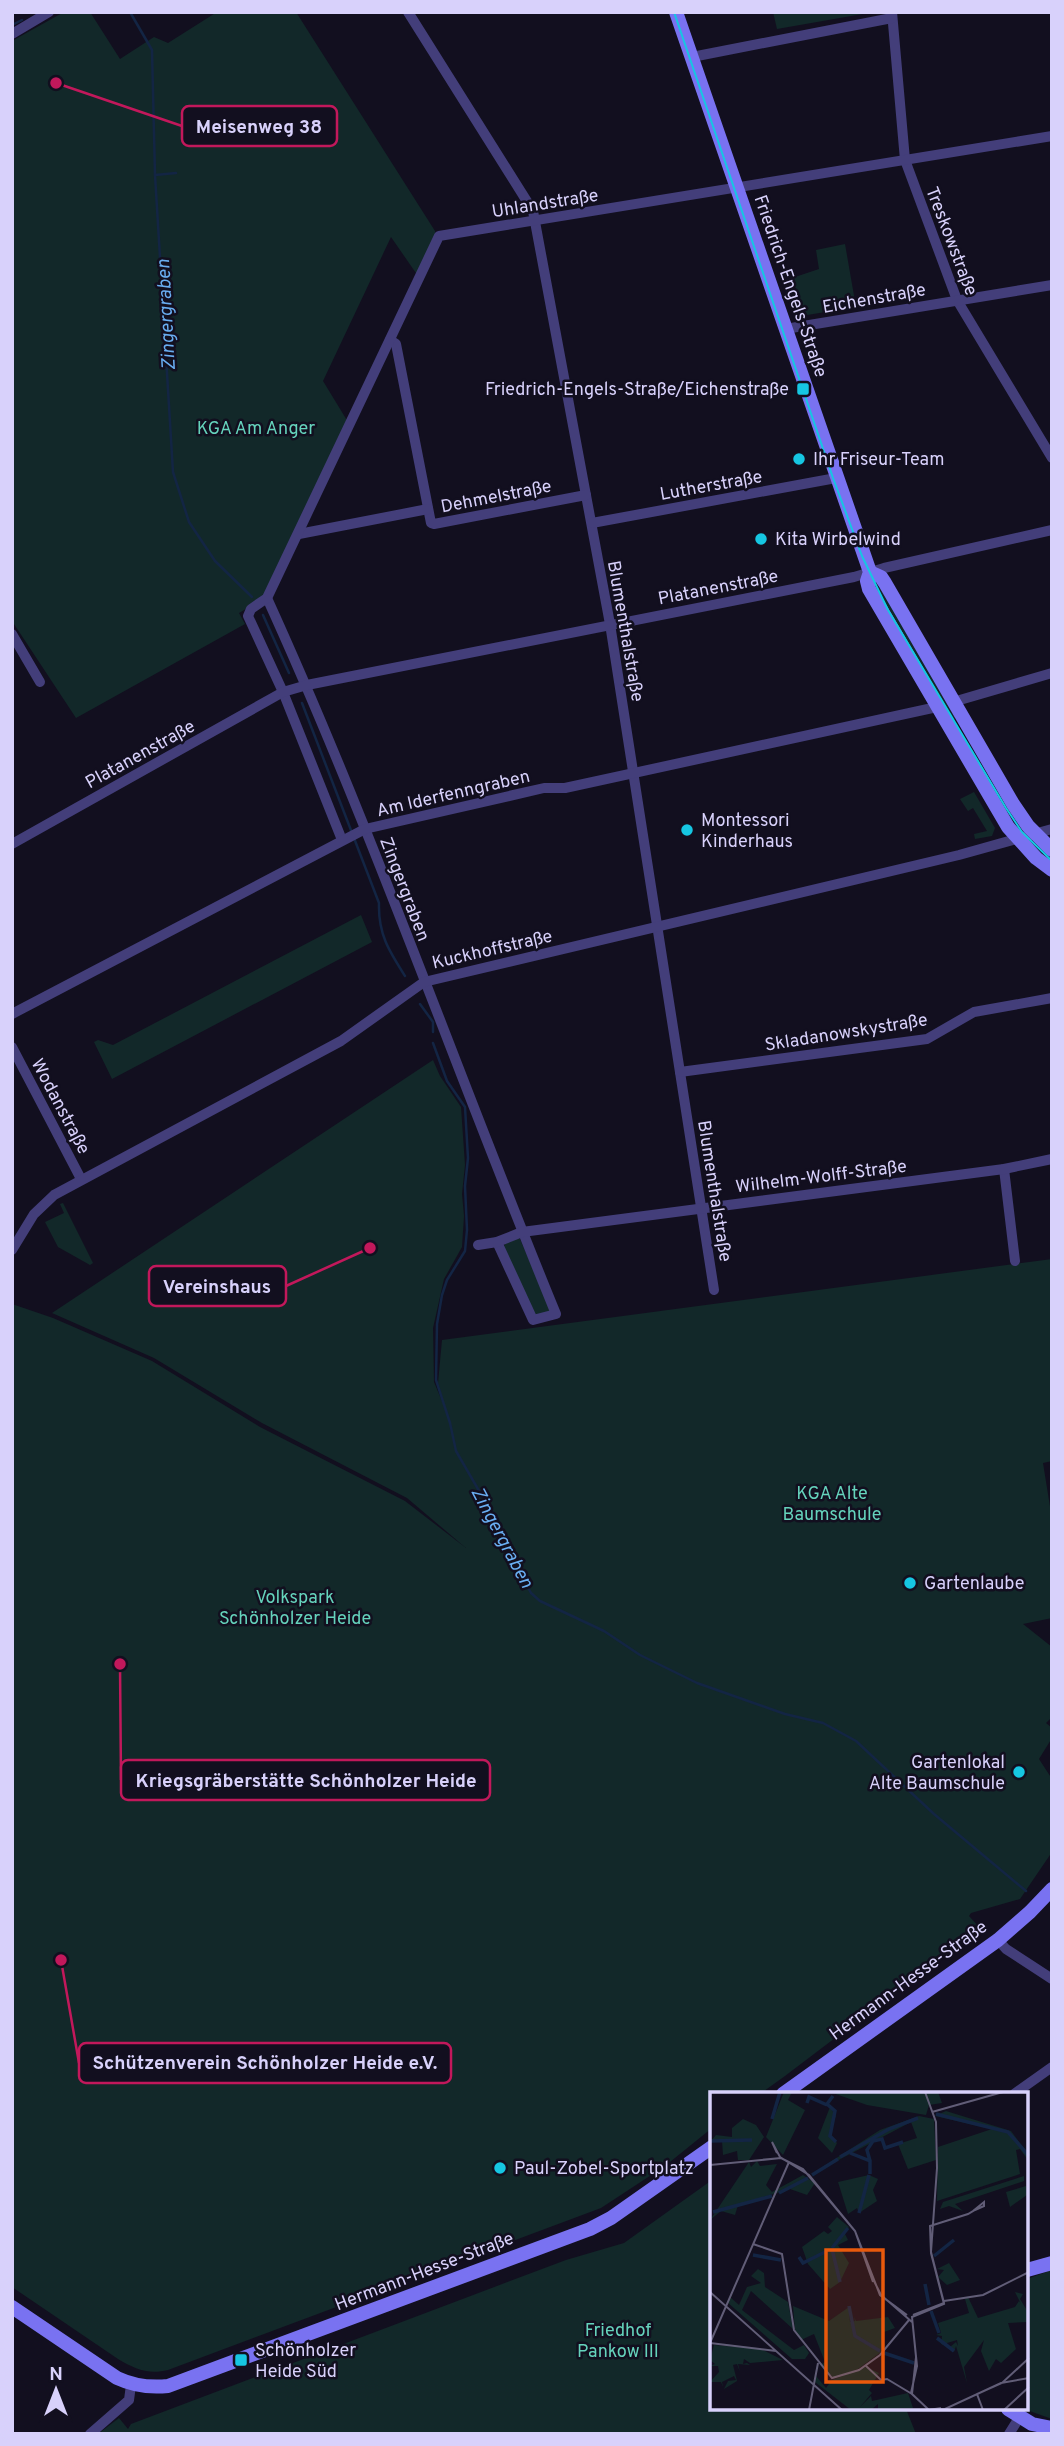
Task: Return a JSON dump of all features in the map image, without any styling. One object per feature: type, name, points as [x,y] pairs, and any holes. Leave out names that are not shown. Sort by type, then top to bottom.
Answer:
[{"type":"main road","name":"Friedrich-Engels-Straße","points":[[676,12],[870,572],[867,581],[869,589],[999,814],[1018,840],[1052,870]]},
{"type":"main road","name":"Friedrich-Engels-Straße","points":[[870,572],[881,577],[885,583],[1013,804],[1036,835],[1052,850]]},
{"type":"main road","name":"Hermann-Hesse-Straße","points":[[786,2092],[998,1940],[1051,1889]]},
{"type":"main road","name":"Hermann-Hesse-Straße","points":[[131,2385],[168,2386],[590,2229],[611,2218],[710,2148]]},
{"type":"main road","points":[[1029,2269],[1052,2263]]},
{"type":"main road","points":[[12,2307],[131,2385]]},
{"type":"main road","points":[[1013,2413],[1032,2424],[1052,2428]]},
{"type":"street","points":[[12,34],[49,12]]},
{"type":"street","name":"Blumenthalstraße","points":[[408,12],[533,211],[610,624],[714,1290]]},
{"type":"street","points":[[692,57],[892,15]]},
{"type":"street","name":"Treskowstraße","points":[[892,15],[905,160],[957,300],[1052,458]]},
{"type":"street","name":"Uhlandstraße","points":[[266,599],[439,236],[1052,136]]},
{"type":"street","name":"Eichenstraße","points":[[785,329],[1052,285]]},
{"type":"street","points":[[390,340],[396,344],[428,509]]},
{"type":"street","name":"Lutherstraße","points":[[592,523],[836,478]]},
{"type":"street","name":"Dehmelstraße","points":[[299,534],[428,509],[431,523],[434,524],[586,495]]},
{"type":"street","name":"Platanenstraße","points":[[307,685],[854,577],[1052,530]]},
{"type":"street","name":"Zingergraben","points":[[353,835],[307,685],[266,599],[251,610],[248,616],[283,692],[424,982],[556,1314],[533,1320],[497,1242]]},
{"type":"street","points":[[12,634],[40,682]]},
{"type":"street","points":[[953,702],[1052,673]]},
{"type":"street","points":[[283,692],[307,685]]},
{"type":"street","name":"Platanenstraße","points":[[13,842],[283,692]]},
{"type":"street","name":"Am Iderfenngraben","points":[[12,1014],[353,835],[544,788],[565,788],[937,707]]},
{"type":"street","name":"Kuckhoffstraße","points":[[12,1250],[40,1206],[54,1195],[341,1041],[424,982],[1018,840],[1052,829]]},
{"type":"street","name":"Skladanowskystraße","points":[[680,1072],[927,1038],[974,1012],[1052,998]]},
{"type":"street","name":"Wodanstraße","points":[[12,1047],[81,1179]]},
{"type":"street","name":"Wilhelm-Wolff-Straße","points":[[478,1245],[497,1242],[522,1232],[1004,1169],[1052,1159]]},
{"type":"street","points":[[1004,1169],[1015,1261]]},
{"type":"street","points":[[998,1940],[1006,1949],[1052,1979]]},
{"type":"street","points":[[1017,2092],[1052,2067]]},
{"type":"street","points":[[90,2434],[129,2400],[131,2385]]},
{"type":"street","points":[[1009,2434],[1013,2413]]},
{"type":"green space","name":"KGA Am Anger","points":[[64,12],[90,12],[120,59],[154,37],[168,43],[217,12],[296,12],[435,231],[435,238],[418,276],[391,237],[323,381],[348,422],[261,600],[239,613],[245,624],[76,718],[12,621],[12,41]]},
{"type":"green space","points":[[773,12],[874,12],[777,29]]},
{"type":"green space","points":[[845,244],[856,307],[795,317],[783,281],[819,269],[816,250]]},
{"type":"green space","points":[[882,587],[958,716],[950,722],[882,605],[885,602],[879,588]]},
{"type":"green space","points":[[974,792],[995,828],[992,836],[975,839],[974,834],[987,831],[973,808],[968,811],[960,799]]},
{"type":"green space","points":[[361,915],[372,942],[112,1079],[94,1042],[98,1040],[113,1045]]},
{"type":"green space","points":[[433,1060],[440,1076],[461,1107],[465,1165],[462,1247],[444,1279],[433,1328],[434,1382],[447,1413],[438,1383],[442,1340],[1052,1259],[1052,1461],[1043,1463],[1052,1519],[1052,1618],[1023,1624],[1052,1647],[1052,1717],[1046,1723],[1052,1728],[1052,1738],[1039,1759],[1052,1779],[1052,1852],[1020,1899],[971,1913],[969,1916],[980,1928],[763,2092],[710,2092],[710,2130],[665,2166],[601,2208],[168,2370],[154,2372],[130,2366],[12,2287],[12,1304],[53,1318],[152,1361],[260,1427],[405,1501],[466,1548],[407,1498],[262,1423],[154,1358],[52,1313]]},
{"type":"green space","points":[[63,1203],[93,1263],[90,1265],[58,1247],[45,1222],[64,1213],[60,1204]]},
{"type":"green space","points":[[520,1239],[552,1313],[535,1317],[504,1247],[505,1243]]},
{"type":"green space","name":"Friedhof Pankow III","points":[[710,2181],[710,2411],[907,2411],[916,2434],[98,2434],[119,2418],[128,2429],[131,2424],[566,2260],[624,2243]]},
{"type":"green space","points":[[1052,2270],[1052,2419],[1029,2411],[1029,2278]]},
{"type":"waterway","name":"Zingergraben","points":[[130,12],[152,50],[155,175],[173,472],[189,522],[215,561],[252,597]]},
{"type":"waterway","points":[[12,25],[22,20]]},
{"type":"waterway","points":[[155,175],[176,173]]},
{"type":"waterway","name":"Zingergraben","points":[[263,615],[289,673]]},
{"type":"waterway","name":"Zingergraben","points":[[302,703],[379,903],[380,924],[386,942],[405,976]]},
{"type":"waterway","name":"Zingergraben","points":[[420,1004],[433,1022],[433,1032]]},
{"type":"waterway","name":"Zingergraben","points":[[433,1043],[447,1081],[465,1107],[468,1158],[465,1251],[447,1280],[442,1295],[437,1324],[436,1380],[456,1451],[508,1541],[531,1593],[540,1601],[604,1631],[640,1655],[697,1683],[785,1714],[823,1723],[856,1741],[934,1814],[1026,1891]]},
{"type":"tram line","points":[[674,12],[862,556],[888,610],[1006,808],[1022,832],[1052,861]]},
{"type":"place","name":"Meisenweg 38","points":[[56,83]]},
{"type":"place","name":"Friedrich-Engels-Straße/Eichenstraße","points":[[803,389]]},
{"type":"place","name":"Ihr Friseur-Team","points":[[799,459]]},
{"type":"place","name":"Kita Wirbelwind","points":[[761,539]]},
{"type":"place","name":"Montessori Kinderhaus","points":[[687,830]]},
{"type":"place","name":"Vereinshaus","points":[[370,1248]]},
{"type":"place","name":"Gartenlaube","points":[[910,1583]]},
{"type":"place","name":"Kriegsgräberstätte Schönholzer Heide","points":[[120,1664]]},
{"type":"place","name":"Gartenlokal Alte Baumschule","points":[[1019,1772]]},
{"type":"place","name":"Schützenverein Schönholzer Heide e.V.","points":[[61,1960]]},
{"type":"place","name":"Paul-Zobel-Sportplatz","points":[[500,2168]]},
{"type":"place","name":"Schönholzer Heide Süd","points":[[241,2360]]},
{"type":"park label","name":"KGA Alte Baumschule","points":[[832,1503]]},
{"type":"park label","name":"Volkspark Schönholzer Heide","points":[[295,1607]]}]
